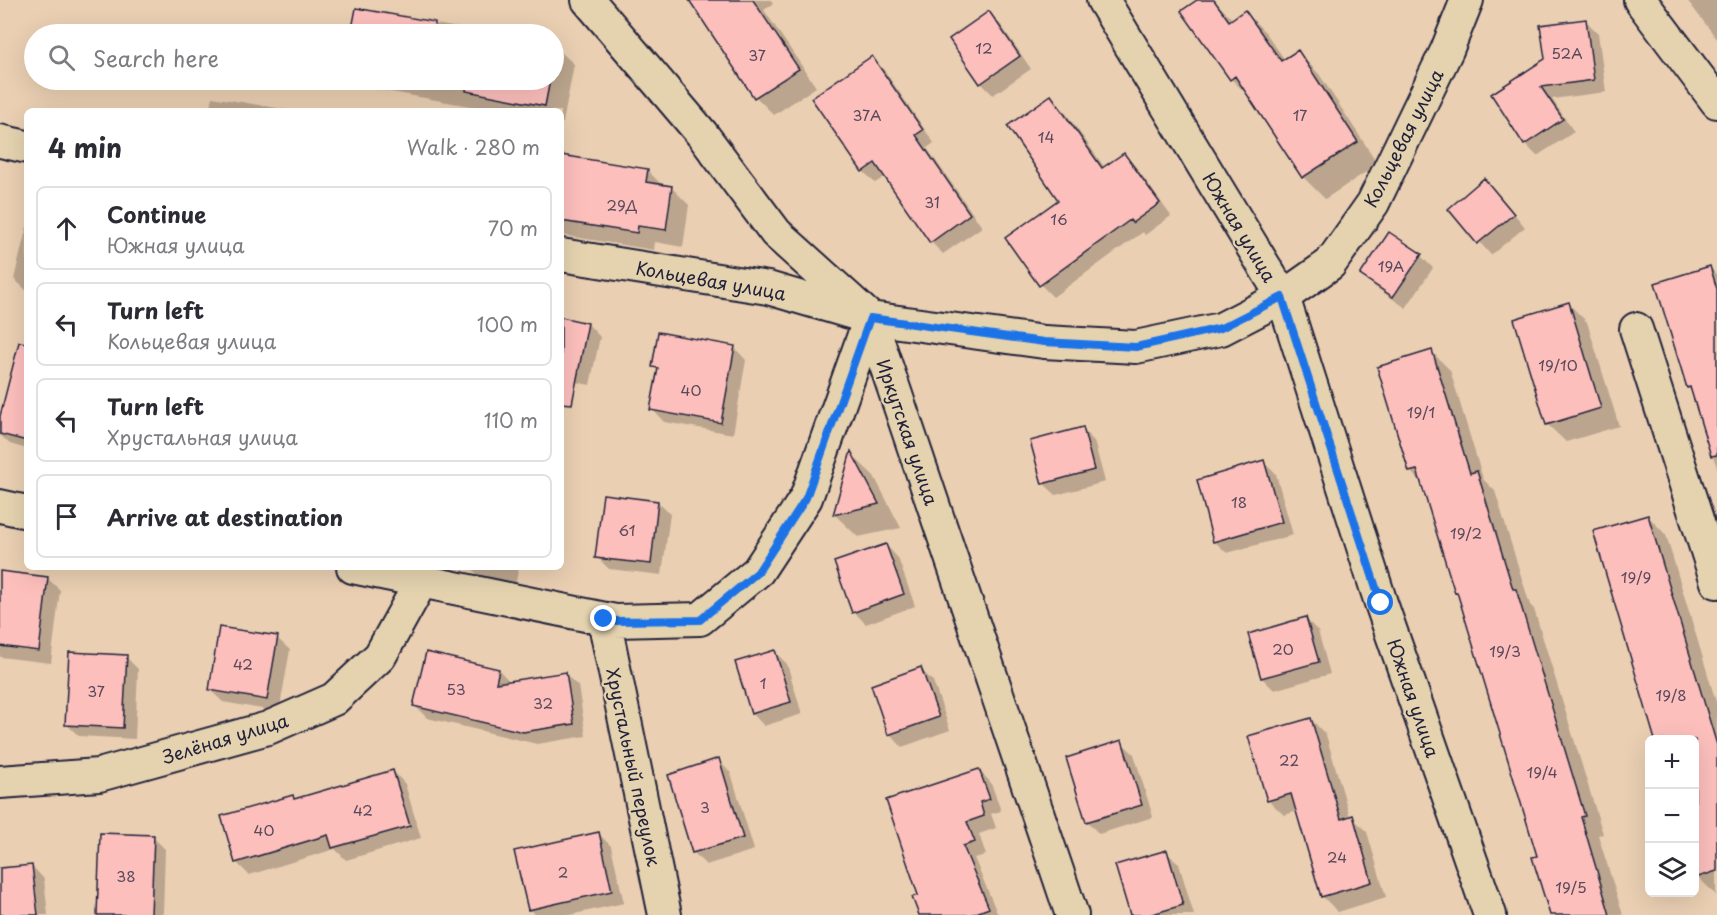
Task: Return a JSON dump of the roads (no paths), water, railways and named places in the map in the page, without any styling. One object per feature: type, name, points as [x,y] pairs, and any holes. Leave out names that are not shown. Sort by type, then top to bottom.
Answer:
[{"type":"street","name":"Иркутская улица","points":[[588,0],[702,134],[776,233],[870,318],[1072,915]]},
{"type":"street","name":"Южная улица","points":[[1102,0],[1282,297],[1381,603],[1490,915]]},
{"type":"street","name":"Кольцевая улица","points":[[564,255],[768,288],[870,318],[1044,342],[1136,347],[1221,328],[1282,297],[1330,264],[1373,203],[1447,50],[1467,0]]},
{"type":"street","points":[[1640,0],[1717,102]]},
{"type":"street","points":[[0,141],[24,146]]},
{"type":"street","points":[[369,570],[615,621],[700,620],[758,572],[806,498],[870,318]]},
{"type":"street","points":[[1636,329],[1717,582]]},
{"type":"street","points":[[0,506],[24,511]]},
{"type":"street","name":"Зелёная улица","points":[[0,782],[99,775],[268,728],[334,699],[380,656],[422,580]]},
{"type":"street","name":"Хрустальный переулок","points":[[604,619],[665,915]]}]
